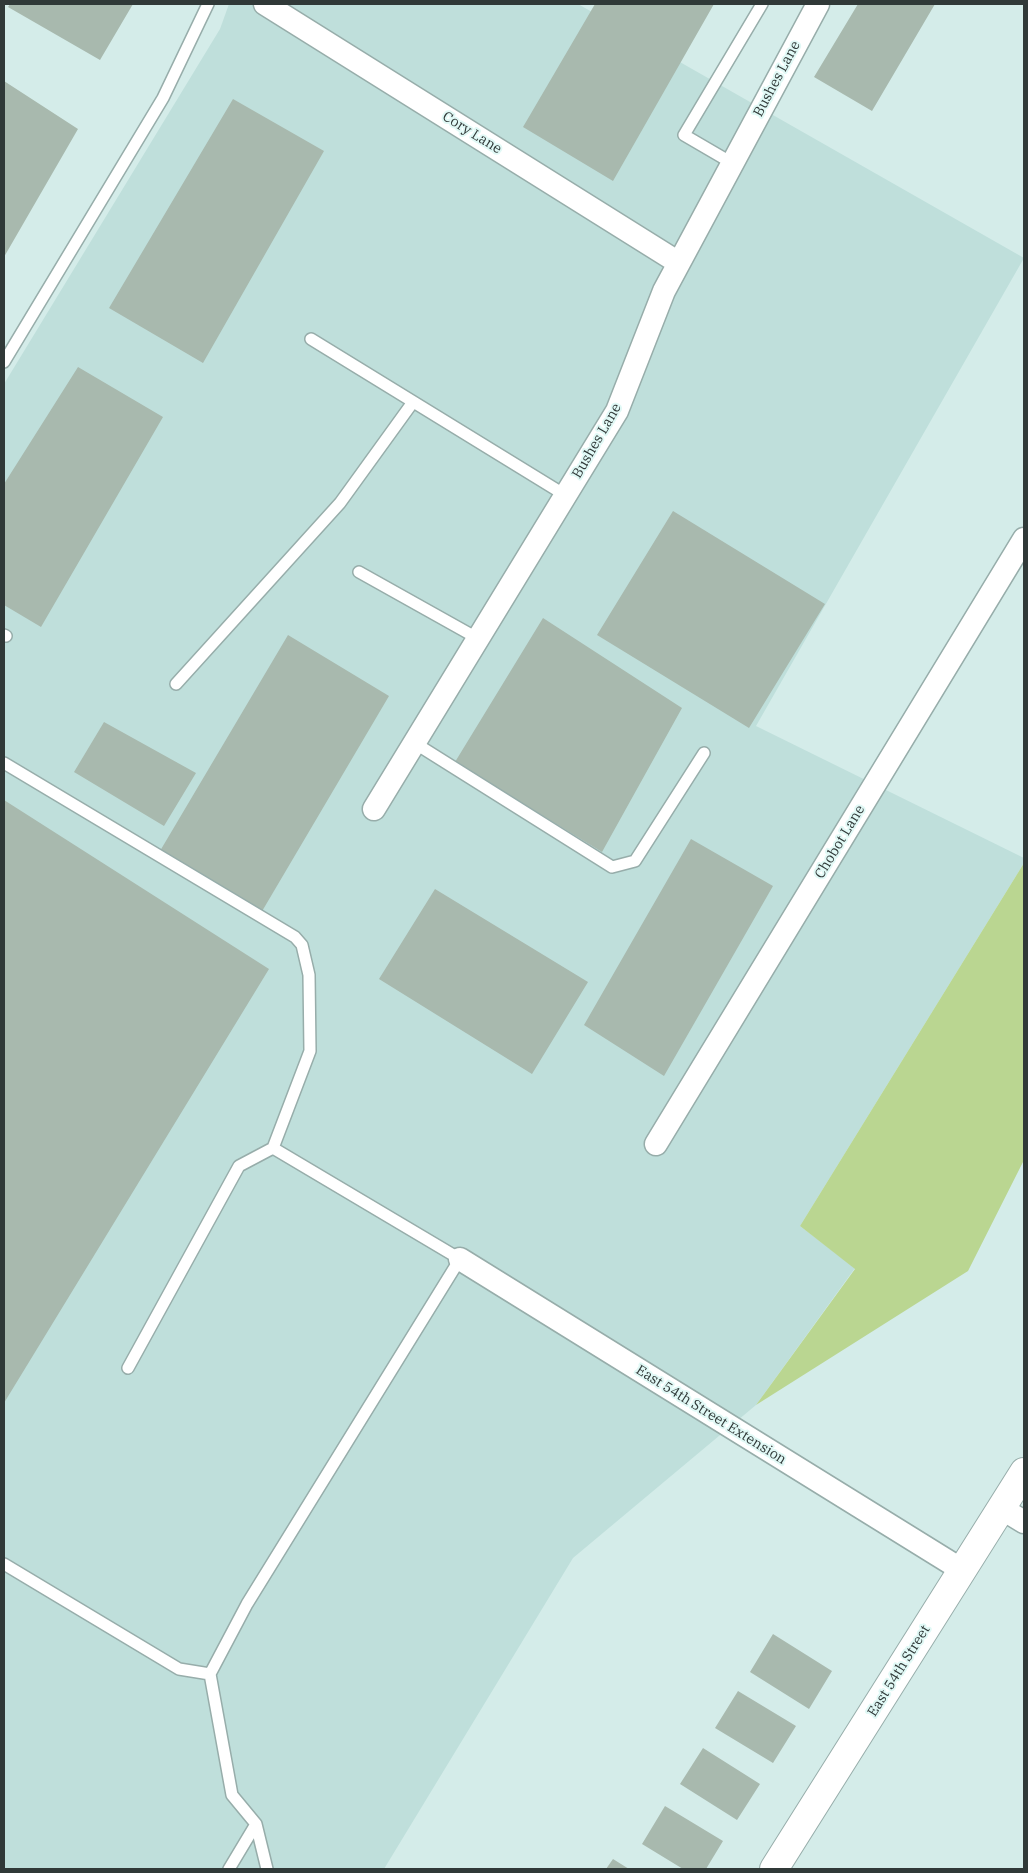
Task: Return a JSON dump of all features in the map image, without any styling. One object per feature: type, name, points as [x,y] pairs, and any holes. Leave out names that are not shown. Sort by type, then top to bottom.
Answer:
[{"type":"street","name":"Cory Lane","points":[[265,4],[679,263]]},
{"type":"street","name":"Bushes Lane","points":[[374,809],[413,742],[617,411],[664,290],[818,4]]},
{"type":"street","name":"Chobot Lane","points":[[656,1144],[1024,539]]},
{"type":"street","name":"East 54th Street Extension","points":[[460,1260],[962,1570]]},
{"type":"street","name":"East 54th Street","points":[[774,1869],[1024,1472]]},
{"type":"street","points":[[1001,1508],[1024,1522]]},
{"type":"lane","points":[[4,362],[163,98],[208,4]]},
{"type":"lane","points":[[732,163],[684,135],[762,4]]},
{"type":"lane","points":[[311,339],[565,495]]},
{"type":"lane","points":[[176,684],[340,502],[413,402]]},
{"type":"lane","points":[[359,572],[477,638]]},
{"type":"lane","points":[[413,742],[612,867],[635,861],[704,753]]},
{"type":"lane","points":[[4,763],[295,937],[302,945],[309,975],[310,1051],[273,1148],[238,1166],[128,1368]]},
{"type":"lane","points":[[267,1869],[256,1824],[232,1795],[210,1674],[247,1604],[460,1260],[273,1148]]},
{"type":"lane","points":[[4,1564],[179,1669],[210,1674]]},
{"type":"lane","points":[[229,1869],[256,1824]]},
{"type":"shaded area","points":[[229,4],[578,4],[1024,258],[756,726],[1024,858],[1024,863],[800,1226],[855,1268],[756,1405],[573,1558],[384,1869],[4,1869],[4,384],[220,29]]},
{"type":"green space","points":[[1024,863],[1024,1160],[968,1271],[756,1405],[855,1269],[800,1226]]},
{"type":"building","points":[[10,4],[133,4],[100,60],[8,7]]},
{"type":"building","points":[[595,4],[714,4],[613,181],[523,127]]},
{"type":"building","points":[[858,4],[935,4],[872,111],[814,77]]},
{"type":"building","points":[[4,81],[78,129],[4,257]]},
{"type":"building","points":[[233,99],[324,151],[203,363],[109,308]]},
{"type":"building","points":[[78,367],[163,417],[41,627],[4,605],[4,484]]},
{"type":"building","points":[[673,511],[825,604],[749,728],[597,635]]},
{"type":"building","points":[[543,618],[682,708],[602,852],[455,762]]},
{"type":"building","points":[[288,635],[389,696],[261,913],[160,851]]},
{"type":"building","points":[[104,722],[196,773],[164,826],[74,772]]},
{"type":"building","points":[[4,800],[269,969],[4,1403]]},
{"type":"building","points":[[691,839],[773,886],[664,1076],[584,1025]]},
{"type":"building","points":[[435,889],[588,982],[532,1074],[379,979]]},
{"type":"building","points":[[773,1634],[832,1671],[809,1709],[750,1672]]},
{"type":"building","points":[[738,1691],[796,1726],[773,1763],[715,1728]]},
{"type":"building","points":[[703,1748],[760,1784],[737,1820],[680,1784]]},
{"type":"building","points":[[665,1806],[723,1841],[706,1869],[683,1869],[642,1844]]},
{"type":"building","points":[[613,1859],[629,1869],[606,1869]]}]
